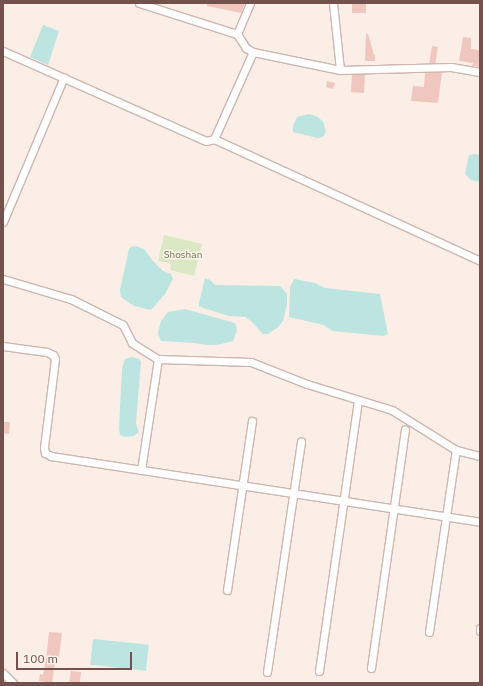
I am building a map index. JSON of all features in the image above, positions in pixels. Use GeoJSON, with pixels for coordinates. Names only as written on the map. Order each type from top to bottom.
{"type":"FeatureCollection","features":[{"type":"Feature","properties":{"kind":"street"},"geometry":{"type":"LineString","coordinates":[[139,3],[237,34],[246,48],[253,52],[340,70],[452,67],[480,72]]}},
{"type":"Feature","properties":{"kind":"street"},"geometry":{"type":"LineString","coordinates":[[237,34],[250,3]]}},
{"type":"Feature","properties":{"kind":"street"},"geometry":{"type":"LineString","coordinates":[[333,3],[340,70]]}},
{"type":"Feature","properties":{"kind":"street"},"geometry":{"type":"LineString","coordinates":[[3,51],[206,141],[214,139],[480,261]]}},
{"type":"Feature","properties":{"kind":"street"},"geometry":{"type":"LineString","coordinates":[[214,139],[253,52]]}},
{"type":"Feature","properties":{"kind":"street"},"geometry":{"type":"LineString","coordinates":[[3,222],[64,77]]}},
{"type":"Feature","properties":{"kind":"street"},"geometry":{"type":"LineString","coordinates":[[3,279],[71,299],[123,325],[132,343],[158,359],[251,362],[307,384],[392,410],[456,450],[480,456]]}},
{"type":"Feature","properties":{"kind":"street"},"geometry":{"type":"LineString","coordinates":[[3,346],[47,352],[53,355],[55,359],[44,447],[46,453],[141,470],[480,522]]}},
{"type":"Feature","properties":{"kind":"street"},"geometry":{"type":"LineString","coordinates":[[141,470],[158,359]]}},
{"type":"Feature","properties":{"kind":"street"},"geometry":{"type":"LineString","coordinates":[[319,671],[358,400]]}},
{"type":"Feature","properties":{"kind":"street"},"geometry":{"type":"LineString","coordinates":[[227,590],[252,421]]}},
{"type":"Feature","properties":{"kind":"street"},"geometry":{"type":"LineString","coordinates":[[370,668],[395,510],[405,429]]}},
{"type":"Feature","properties":{"kind":"street"},"geometry":{"type":"LineString","coordinates":[[267,672],[301,441]]}},
{"type":"Feature","properties":{"kind":"street"},"geometry":{"type":"LineString","coordinates":[[429,632],[456,450]]}},
{"type":"Feature","properties":{"kind":"street"},"geometry":{"type":"LineString","coordinates":[[3,673],[13,683]]}},
{"type":"Feature","properties":{"kind":"green space","name":"Shoshan"},"geometry":{"type":"Polygon","coordinates":[[[164,235],[202,244],[194,276],[170,270],[171,264],[158,261],[164,235]]]}},
{"type":"Feature","properties":{"kind":"water"},"geometry":{"type":"Polygon","coordinates":[[[43,25],[59,31],[48,65],[30,57],[43,25]]]}},
{"type":"Feature","properties":{"kind":"water"},"geometry":{"type":"Polygon","coordinates":[[[309,114],[318,117],[323,122],[326,132],[323,137],[318,138],[293,132],[293,126],[297,117],[309,114]]]}},
{"type":"Feature","properties":{"kind":"water"},"geometry":{"type":"Polygon","coordinates":[[[469,155],[480,155],[480,182],[471,180],[465,174],[469,155]]]}},
{"type":"Feature","properties":{"kind":"water"},"geometry":{"type":"Polygon","coordinates":[[[136,246],[144,249],[163,271],[171,274],[173,279],[165,294],[151,310],[134,306],[121,297],[120,290],[129,249],[136,246]]]}},
{"type":"Feature","properties":{"kind":"water"},"geometry":{"type":"Polygon","coordinates":[[[205,278],[210,280],[215,285],[280,286],[287,294],[287,305],[283,321],[278,327],[268,334],[263,334],[251,321],[245,317],[229,316],[199,306],[205,278]]]}},
{"type":"Feature","properties":{"kind":"water"},"geometry":{"type":"Polygon","coordinates":[[[294,279],[315,283],[325,288],[380,294],[388,334],[383,336],[332,331],[324,325],[289,317],[290,287],[294,279]]]}},
{"type":"Feature","properties":{"kind":"water"},"geometry":{"type":"Polygon","coordinates":[[[185,309],[235,323],[237,330],[233,341],[217,345],[206,345],[161,341],[158,333],[161,321],[168,312],[185,309]]]}},
{"type":"Feature","properties":{"kind":"water"},"geometry":{"type":"Polygon","coordinates":[[[132,357],[139,359],[141,362],[136,423],[139,432],[134,436],[125,437],[120,435],[119,429],[122,368],[125,359],[132,357]]]}},
{"type":"Feature","properties":{"kind":"water"},"geometry":{"type":"Polygon","coordinates":[[[93,639],[149,645],[146,671],[90,665],[93,639]]]}},
{"type":"Feature","properties":{"kind":"building"},"geometry":{"type":"Polygon","coordinates":[[[207,3],[245,3],[241,13],[207,6],[207,3]]]}},
{"type":"Feature","properties":{"kind":"building"},"geometry":{"type":"Polygon","coordinates":[[[352,3],[366,3],[366,13],[352,13],[352,3]]]}},
{"type":"Feature","properties":{"kind":"building"},"geometry":{"type":"Polygon","coordinates":[[[366,34],[368,34],[375,55],[375,61],[365,61],[366,34]]]}},
{"type":"Feature","properties":{"kind":"building"},"geometry":{"type":"Polygon","coordinates":[[[463,37],[471,38],[471,49],[480,50],[480,67],[472,66],[473,63],[459,61],[463,37]]]}},
{"type":"Feature","properties":{"kind":"building"},"geometry":{"type":"Polygon","coordinates":[[[432,46],[438,47],[435,64],[429,63],[432,46]]]}},
{"type":"Feature","properties":{"kind":"building"},"geometry":{"type":"Polygon","coordinates":[[[442,72],[438,103],[411,101],[413,86],[424,87],[425,73],[442,72]]]}},
{"type":"Feature","properties":{"kind":"building"},"geometry":{"type":"Polygon","coordinates":[[[352,73],[365,74],[364,93],[351,92],[352,73]]]}},
{"type":"Feature","properties":{"kind":"building"},"geometry":{"type":"Polygon","coordinates":[[[327,81],[335,83],[333,89],[326,87],[327,81]]]}},
{"type":"Feature","properties":{"kind":"building"},"geometry":{"type":"Polygon","coordinates":[[[3,422],[10,422],[9,434],[3,433],[3,422]]]}},
{"type":"Feature","properties":{"kind":"building"},"geometry":{"type":"Polygon","coordinates":[[[49,632],[62,633],[59,657],[56,656],[52,683],[39,681],[40,674],[43,675],[49,632]]]}},
{"type":"Feature","properties":{"kind":"building"},"geometry":{"type":"Polygon","coordinates":[[[71,671],[81,672],[80,683],[69,683],[71,671]]]}}]}
